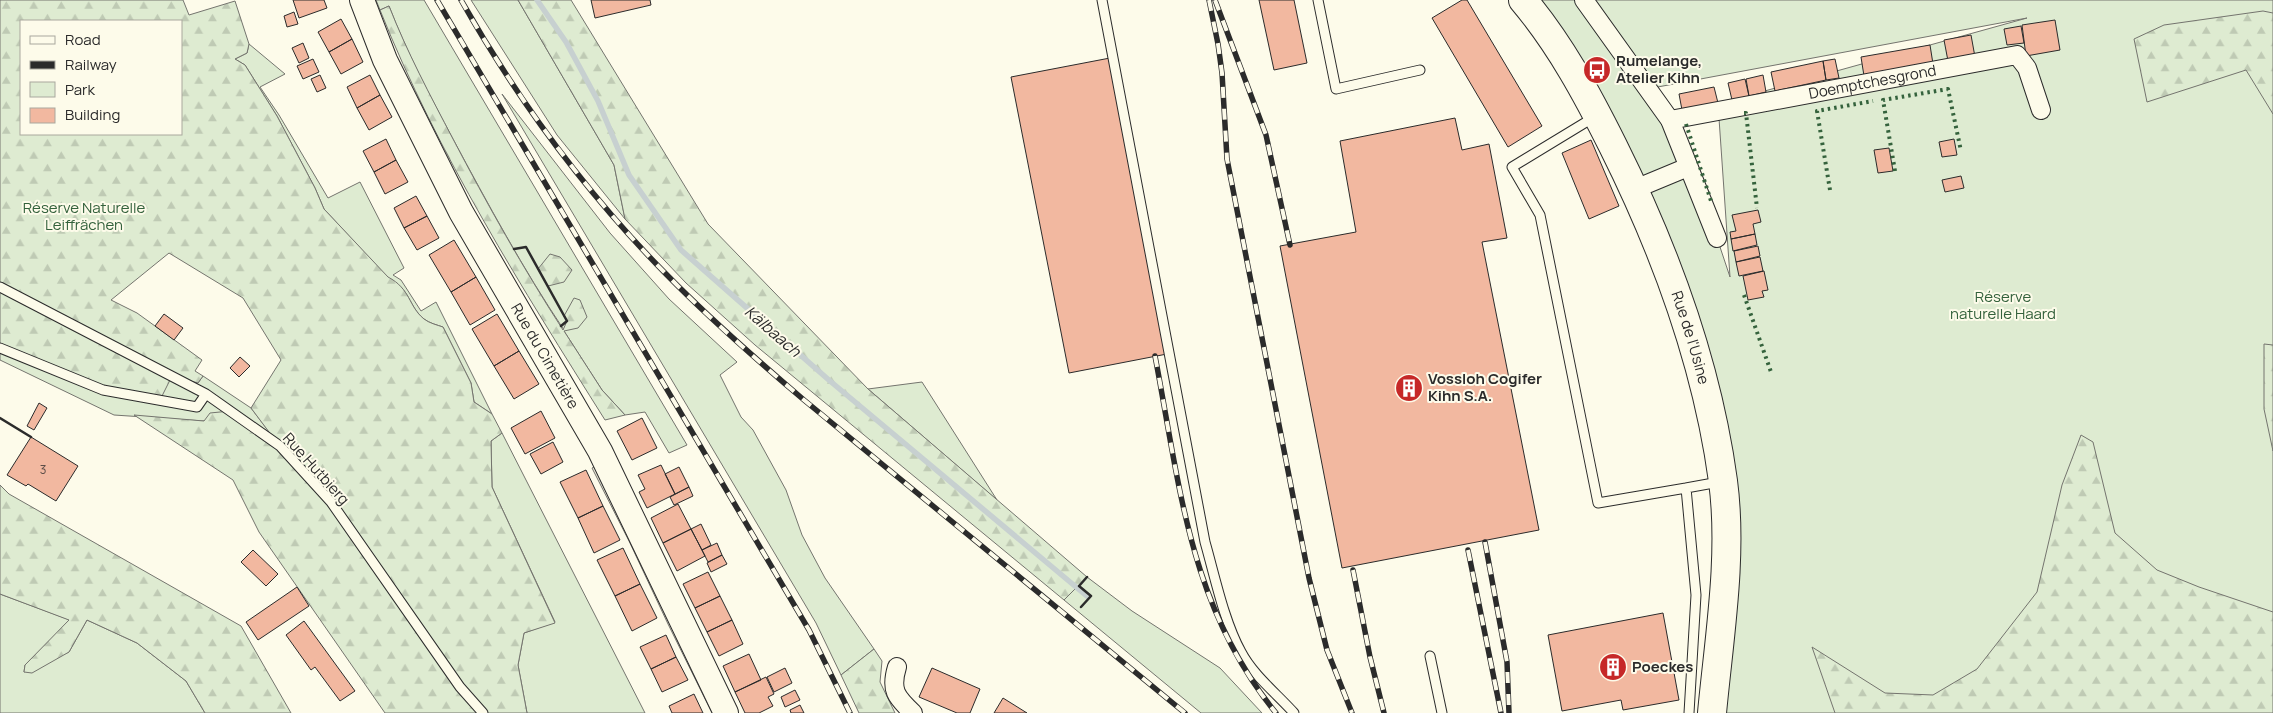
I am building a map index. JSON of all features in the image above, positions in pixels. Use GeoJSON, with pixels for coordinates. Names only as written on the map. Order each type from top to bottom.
{"type":"FeatureCollection","features":[{"type":"Feature","properties":{"kind":"main road","name":"Rue du Cimetière"},"geometry":{"type":"LineString","coordinates":[[362,0],[385,60],[461,212],[600,451],[726,713]]}},
{"type":"Feature","properties":{"kind":"main road","name":"Rue de l'Usine"},"geometry":{"type":"LineString","coordinates":[[1523,0],[1577,74],[1635,189],[1667,263],[1700,366],[1723,481],[1726,537],[1712,713]]}},
{"type":"Feature","properties":{"kind":"street"},"geometry":{"type":"LineString","coordinates":[[1584,0],[1670,120],[1717,238]]}},
{"type":"Feature","properties":{"kind":"street","name":"Doemptchesgrond"},"geometry":{"type":"LineString","coordinates":[[1670,120],[2017,55],[2027,68],[2041,110]]}},
{"type":"Feature","properties":{"kind":"street"},"geometry":{"type":"LineString","coordinates":[[1635,189],[1688,167]]}},
{"type":"Feature","properties":{"kind":"street"},"geometry":{"type":"LineString","coordinates":[[897,667],[893,681],[898,698],[913,713]]}},
{"type":"Feature","properties":{"kind":"lane"},"geometry":{"type":"LineString","coordinates":[[1102,0],[1205,542],[1221,601],[1241,653],[1294,713]]}},
{"type":"Feature","properties":{"kind":"lane"},"geometry":{"type":"LineString","coordinates":[[1318,0],[1336,89],[1420,70]]}},
{"type":"Feature","properties":{"kind":"lane"},"geometry":{"type":"LineString","coordinates":[[1597,115],[1512,167],[1540,215],[1598,503],[1723,481]]}},
{"type":"Feature","properties":{"kind":"lane","name":"Rue Hutbierg"},"geometry":{"type":"LineString","coordinates":[[0,287],[206,394],[280,446],[331,502],[460,687],[483,713]]}},
{"type":"Feature","properties":{"kind":"lane"},"geometry":{"type":"LineString","coordinates":[[0,348],[103,390],[197,407],[206,394]]}},
{"type":"Feature","properties":{"kind":"lane"},"geometry":{"type":"LineString","coordinates":[[1686,488],[1696,595],[1690,713]]}},
{"type":"Feature","properties":{"kind":"lane"},"geometry":{"type":"LineString","coordinates":[[1430,656],[1442,713]]}},
{"type":"Feature","properties":{"kind":"green space","name":"Réserve Naturelle Leiffrächen"},"geometry":{"type":"Polygon","coordinates":[[[0,0],[183,0],[189,15],[235,1],[249,44],[247,53],[235,59],[245,65],[277,116],[324,209],[388,277],[401,287],[424,319],[443,327],[471,383],[474,402],[492,414],[502,433],[491,441],[492,487],[555,623],[524,633],[518,665],[527,713],[385,713],[259,532],[233,480],[134,415],[204,421],[210,413],[230,411],[278,444],[251,408],[281,360],[243,298],[169,253],[111,300],[137,313],[202,360],[195,371],[203,376],[198,383],[172,376],[160,400],[103,390],[0,348],[0,0]]]}},
{"type":"Feature","properties":{"kind":"green space"},"geometry":{"type":"Polygon","coordinates":[[[376,0],[424,0],[687,445],[669,453],[645,412],[625,415],[602,390],[564,331],[567,321],[564,330],[534,284],[493,212],[427,90],[403,41],[389,6],[380,10],[376,0]]]}},
{"type":"Feature","properties":{"kind":"green space"},"geometry":{"type":"Polygon","coordinates":[[[471,0],[518,0],[614,165],[625,219],[557,135],[471,0]]]}},
{"type":"Feature","properties":{"kind":"green space"},"geometry":{"type":"Polygon","coordinates":[[[518,0],[571,0],[708,224],[868,389],[1087,577],[1064,600],[755,345],[686,283],[625,219],[614,165],[518,0]]]}},
{"type":"Feature","properties":{"kind":"green space","name":"Réserve naturelle Haard"},"geometry":{"type":"Polygon","coordinates":[[[1523,0],[2273,0],[2273,713],[1712,713],[1726,537],[1667,263],[1523,0]],[[2027,18],[1647,89],[1717,238],[1730,277],[1718,104],[2027,18]]]}},
{"type":"Feature","properties":{"kind":"green space"},"geometry":{"type":"Polygon","coordinates":[[[389,6],[419,73],[492,212],[563,330],[567,321],[564,316],[574,298],[580,300],[587,317],[578,328],[564,331],[602,390],[625,415],[605,420],[483,220],[428,117],[403,64],[380,10],[389,6]]]}},
{"type":"Feature","properties":{"kind":"green space"},"geometry":{"type":"Polygon","coordinates":[[[2263,11],[2273,13],[2273,114],[2246,70],[2147,102],[2134,39],[2164,25],[2263,11]]]}},
{"type":"Feature","properties":{"kind":"green space"},"geometry":{"type":"Polygon","coordinates":[[[249,44],[285,74],[260,87],[279,115],[328,198],[360,182],[404,268],[393,275],[401,280],[421,311],[436,302],[492,414],[474,402],[471,383],[443,327],[424,319],[401,287],[388,278],[324,209],[277,116],[245,65],[235,59],[247,53],[249,44]]]}},
{"type":"Feature","properties":{"kind":"green space"},"geometry":{"type":"Polygon","coordinates":[[[502,94],[610,233],[669,299],[737,362],[720,375],[741,417],[753,430],[786,490],[802,535],[825,578],[874,649],[841,675],[816,623],[502,94]]]}},
{"type":"Feature","properties":{"kind":"green space"},"geometry":{"type":"Polygon","coordinates":[[[550,254],[560,257],[572,270],[564,282],[548,286],[538,269],[550,254]]]}},
{"type":"Feature","properties":{"kind":"green space"},"geometry":{"type":"Polygon","coordinates":[[[2264,344],[2273,345],[2273,451],[2264,409],[2264,344]]]}},
{"type":"Feature","properties":{"kind":"green space"},"geometry":{"type":"Polygon","coordinates":[[[0,348],[172,376],[198,383],[203,376],[251,408],[280,446],[204,421],[114,415],[0,360],[0,348]]]}},
{"type":"Feature","properties":{"kind":"green space"},"geometry":{"type":"Polygon","coordinates":[[[922,382],[997,500],[868,389],[922,382]]]}},
{"type":"Feature","properties":{"kind":"green space"},"geometry":{"type":"Polygon","coordinates":[[[502,433],[645,713],[527,713],[518,665],[524,633],[555,622],[492,487],[491,441],[502,433]]]}},
{"type":"Feature","properties":{"kind":"green space"},"geometry":{"type":"Polygon","coordinates":[[[2081,435],[2093,442],[2115,533],[2157,570],[2199,587],[2273,612],[2273,713],[1835,713],[1812,647],[1885,693],[1933,695],[1977,669],[2037,592],[2062,485],[2081,435]]]}},
{"type":"Feature","properties":{"kind":"green space"},"geometry":{"type":"Polygon","coordinates":[[[0,485],[9,494],[241,626],[291,713],[205,713],[186,681],[137,643],[87,620],[69,652],[32,673],[24,672],[25,665],[69,620],[0,594],[0,485]]]}},
{"type":"Feature","properties":{"kind":"green space"},"geometry":{"type":"Polygon","coordinates":[[[1087,577],[1132,611],[1220,668],[1262,713],[1201,713],[1064,600],[1087,577]]]}},
{"type":"Feature","properties":{"kind":"green space"},"geometry":{"type":"Polygon","coordinates":[[[0,594],[70,620],[25,665],[24,672],[69,652],[87,620],[137,643],[186,681],[205,713],[0,713],[0,594]]]}},
{"type":"Feature","properties":{"kind":"green space"},"geometry":{"type":"Polygon","coordinates":[[[874,649],[882,661],[880,682],[895,713],[859,713],[841,675],[874,649]]]}},
{"type":"Feature","properties":{"kind":"shaded area"},"geometry":{"type":"Polygon","coordinates":[[[596,466],[717,713],[712,713],[668,624],[592,468],[596,466]]]}},
{"type":"Feature","properties":{"kind":"building"},"geometry":{"type":"Polygon","coordinates":[[[293,0],[324,0],[327,8],[299,18],[293,0]]]}},
{"type":"Feature","properties":{"kind":"building"},"geometry":{"type":"Polygon","coordinates":[[[591,0],[650,0],[651,5],[595,18],[591,0]]]}},
{"type":"Feature","properties":{"kind":"building"},"geometry":{"type":"Polygon","coordinates":[[[1259,0],[1294,0],[1307,63],[1274,70],[1259,0]]]}},
{"type":"Feature","properties":{"kind":"building"},"geometry":{"type":"Polygon","coordinates":[[[1462,0],[1467,0],[1542,126],[1508,147],[1432,18],[1462,0]]]}},
{"type":"Feature","properties":{"kind":"building"},"geometry":{"type":"Polygon","coordinates":[[[294,12],[298,24],[287,27],[284,16],[294,12]]]}},
{"type":"Feature","properties":{"kind":"building"},"geometry":{"type":"Polygon","coordinates":[[[341,19],[352,39],[329,52],[318,32],[341,19]]]}},
{"type":"Feature","properties":{"kind":"building"},"geometry":{"type":"Polygon","coordinates":[[[2055,20],[2060,50],[2026,56],[2022,25],[2055,20]]]}},
{"type":"Feature","properties":{"kind":"building"},"geometry":{"type":"Polygon","coordinates":[[[2021,26],[2024,43],[2007,45],[2004,29],[2021,26]]]}},
{"type":"Feature","properties":{"kind":"building"},"geometry":{"type":"Polygon","coordinates":[[[1971,35],[1975,57],[1948,61],[1944,40],[1971,35]]]}},
{"type":"Feature","properties":{"kind":"building"},"geometry":{"type":"Polygon","coordinates":[[[352,39],[363,62],[341,74],[329,52],[352,39]]]}},
{"type":"Feature","properties":{"kind":"building"},"geometry":{"type":"Polygon","coordinates":[[[303,43],[309,58],[299,63],[292,48],[303,43]]]}},
{"type":"Feature","properties":{"kind":"building"},"geometry":{"type":"Polygon","coordinates":[[[1930,45],[1933,64],[1864,76],[1861,57],[1930,45]]]}},
{"type":"Feature","properties":{"kind":"building"},"geometry":{"type":"Polygon","coordinates":[[[1110,58],[1167,354],[1069,373],[1011,77],[1110,58]]]}},
{"type":"Feature","properties":{"kind":"building"},"geometry":{"type":"Polygon","coordinates":[[[313,59],[319,72],[303,79],[297,66],[313,59]]]}},
{"type":"Feature","properties":{"kind":"building"},"geometry":{"type":"Polygon","coordinates":[[[1835,59],[1839,78],[1826,80],[1823,61],[1835,59]]]}},
{"type":"Feature","properties":{"kind":"building"},"geometry":{"type":"Polygon","coordinates":[[[1823,61],[1826,80],[1775,91],[1771,72],[1823,61]]]}},
{"type":"Feature","properties":{"kind":"building"},"geometry":{"type":"Polygon","coordinates":[[[320,75],[326,88],[317,92],[311,79],[320,75]]]}},
{"type":"Feature","properties":{"kind":"building"},"geometry":{"type":"Polygon","coordinates":[[[370,75],[380,95],[357,108],[347,87],[370,75]]]}},
{"type":"Feature","properties":{"kind":"building"},"geometry":{"type":"Polygon","coordinates":[[[1763,75],[1766,92],[1749,96],[1746,79],[1763,75]]]}},
{"type":"Feature","properties":{"kind":"building"},"geometry":{"type":"Polygon","coordinates":[[[1745,79],[1749,96],[1732,100],[1728,83],[1745,79]]]}},
{"type":"Feature","properties":{"kind":"building"},"geometry":{"type":"Polygon","coordinates":[[[1714,87],[1718,103],[1682,110],[1679,94],[1714,87]]]}},
{"type":"Feature","properties":{"kind":"building"},"geometry":{"type":"Polygon","coordinates":[[[380,95],[392,117],[369,130],[357,108],[380,95]]]}},
{"type":"Feature","properties":{"kind":"building","name":"Vossloh Cogifer Kihn S.A."},"geometry":{"type":"Polygon","coordinates":[[[1455,118],[1462,150],[1489,144],[1507,238],[1482,242],[1539,530],[1342,568],[1280,246],[1356,232],[1340,141],[1455,118]]]}},
{"type":"Feature","properties":{"kind":"building"},"geometry":{"type":"Polygon","coordinates":[[[386,139],[396,160],[374,172],[363,151],[386,139]]]}},
{"type":"Feature","properties":{"kind":"building"},"geometry":{"type":"Polygon","coordinates":[[[1954,139],[1957,155],[1942,157],[1939,142],[1954,139]]]}},
{"type":"Feature","properties":{"kind":"building"},"geometry":{"type":"Polygon","coordinates":[[[1591,140],[1619,206],[1589,219],[1562,153],[1591,140]]]}},
{"type":"Feature","properties":{"kind":"building"},"geometry":{"type":"Polygon","coordinates":[[[1889,148],[1893,171],[1878,173],[1874,150],[1889,148]]]}},
{"type":"Feature","properties":{"kind":"building"},"geometry":{"type":"Polygon","coordinates":[[[396,160],[408,182],[385,194],[374,172],[396,160]]]}},
{"type":"Feature","properties":{"kind":"building"},"geometry":{"type":"Polygon","coordinates":[[[1961,176],[1964,188],[1945,192],[1942,180],[1961,176]]]}},
{"type":"Feature","properties":{"kind":"building"},"geometry":{"type":"Polygon","coordinates":[[[416,196],[427,216],[404,228],[394,208],[416,196]]]}},
{"type":"Feature","properties":{"kind":"building"},"geometry":{"type":"Polygon","coordinates":[[[1758,210],[1761,222],[1753,224],[1755,234],[1731,239],[1730,232],[1736,231],[1732,215],[1758,210]]]}},
{"type":"Feature","properties":{"kind":"building"},"geometry":{"type":"Polygon","coordinates":[[[427,216],[439,238],[417,250],[404,228],[427,216]]]}},
{"type":"Feature","properties":{"kind":"building"},"geometry":{"type":"Polygon","coordinates":[[[1755,234],[1757,245],[1733,251],[1731,239],[1755,234]]]}},
{"type":"Feature","properties":{"kind":"building"},"geometry":{"type":"Polygon","coordinates":[[[454,240],[476,277],[451,292],[429,255],[454,240]]]}},
{"type":"Feature","properties":{"kind":"building"},"geometry":{"type":"Polygon","coordinates":[[[1758,246],[1760,256],[1736,262],[1734,251],[1758,246]]]}},
{"type":"Feature","properties":{"kind":"building"},"geometry":{"type":"Polygon","coordinates":[[[1760,257],[1763,271],[1739,276],[1736,262],[1760,257]]]}},
{"type":"Feature","properties":{"kind":"building"},"geometry":{"type":"Polygon","coordinates":[[[1764,271],[1768,290],[1762,291],[1764,297],[1748,300],[1743,276],[1764,271]]]}},
{"type":"Feature","properties":{"kind":"building"},"geometry":{"type":"Polygon","coordinates":[[[476,277],[495,310],[470,325],[451,292],[476,277]]]}},
{"type":"Feature","properties":{"kind":"building"},"geometry":{"type":"Polygon","coordinates":[[[164,314],[183,328],[174,340],[155,326],[164,314]]]}},
{"type":"Feature","properties":{"kind":"building"},"geometry":{"type":"Polygon","coordinates":[[[497,314],[519,351],[494,366],[472,329],[497,314]]]}},
{"type":"Feature","properties":{"kind":"building"},"geometry":{"type":"Polygon","coordinates":[[[519,351],[539,384],[514,399],[494,366],[519,351]]]}},
{"type":"Feature","properties":{"kind":"building"},"geometry":{"type":"Polygon","coordinates":[[[240,357],[250,366],[239,377],[230,368],[240,357]]]}},
{"type":"Feature","properties":{"kind":"building"},"geometry":{"type":"Polygon","coordinates":[[[39,403],[47,408],[34,430],[27,426],[39,403]]]}},
{"type":"Feature","properties":{"kind":"building"},"geometry":{"type":"Polygon","coordinates":[[[541,411],[555,438],[525,454],[511,428],[541,411]]]}},
{"type":"Feature","properties":{"kind":"building"},"geometry":{"type":"Polygon","coordinates":[[[642,418],[657,448],[632,460],[617,431],[642,418]]]}},
{"type":"Feature","properties":{"kind":"building"},"geometry":{"type":"Polygon","coordinates":[[[31,437],[78,466],[56,501],[28,484],[26,486],[7,475],[31,437]]]}},
{"type":"Feature","properties":{"kind":"building"},"geometry":{"type":"Polygon","coordinates":[[[553,442],[563,462],[541,474],[530,454],[553,442]]]}},
{"type":"Feature","properties":{"kind":"building"},"geometry":{"type":"Polygon","coordinates":[[[661,465],[675,494],[647,508],[639,492],[645,489],[638,475],[661,465]]]}},
{"type":"Feature","properties":{"kind":"building"},"geometry":{"type":"Polygon","coordinates":[[[679,467],[689,487],[675,494],[665,474],[679,467]]]}},
{"type":"Feature","properties":{"kind":"building"},"geometry":{"type":"Polygon","coordinates":[[[586,470],[603,506],[578,518],[560,482],[586,470]]]}},
{"type":"Feature","properties":{"kind":"building"},"geometry":{"type":"Polygon","coordinates":[[[689,487],[693,496],[674,505],[670,497],[689,487]]]}},
{"type":"Feature","properties":{"kind":"building"},"geometry":{"type":"Polygon","coordinates":[[[678,504],[691,529],[663,543],[651,518],[678,504]]]}},
{"type":"Feature","properties":{"kind":"building"},"geometry":{"type":"Polygon","coordinates":[[[603,506],[620,540],[594,553],[578,518],[603,506]]]}},
{"type":"Feature","properties":{"kind":"building"},"geometry":{"type":"Polygon","coordinates":[[[701,524],[711,545],[702,550],[691,529],[701,524]]]}},
{"type":"Feature","properties":{"kind":"building"},"geometry":{"type":"Polygon","coordinates":[[[691,529],[705,556],[677,571],[663,543],[691,529]]]}},
{"type":"Feature","properties":{"kind":"building"},"geometry":{"type":"Polygon","coordinates":[[[717,543],[722,555],[708,562],[702,550],[717,543]]]}},
{"type":"Feature","properties":{"kind":"building"},"geometry":{"type":"Polygon","coordinates":[[[623,548],[640,584],[615,596],[597,560],[623,548]]]}},
{"type":"Feature","properties":{"kind":"building"},"geometry":{"type":"Polygon","coordinates":[[[253,550],[278,574],[266,586],[241,562],[253,550]]]}},
{"type":"Feature","properties":{"kind":"building"},"geometry":{"type":"Polygon","coordinates":[[[722,555],[727,564],[711,572],[707,563],[722,555]]]}},
{"type":"Feature","properties":{"kind":"building"},"geometry":{"type":"Polygon","coordinates":[[[708,572],[720,596],[695,608],[683,584],[708,572]]]}},
{"type":"Feature","properties":{"kind":"building"},"geometry":{"type":"Polygon","coordinates":[[[640,584],[657,618],[632,631],[615,596],[640,584]]]}},
{"type":"Feature","properties":{"kind":"building"},"geometry":{"type":"Polygon","coordinates":[[[297,587],[309,606],[258,640],[246,622],[297,587]]]}},
{"type":"Feature","properties":{"kind":"building"},"geometry":{"type":"Polygon","coordinates":[[[720,596],[732,620],[707,632],[695,608],[720,596]]]}},
{"type":"Feature","properties":{"kind":"building","name":"Poeckes"},"geometry":{"type":"Polygon","coordinates":[[[1663,613],[1679,700],[1623,710],[1621,700],[1562,711],[1548,635],[1663,613]]]}},
{"type":"Feature","properties":{"kind":"building"},"geometry":{"type":"Polygon","coordinates":[[[732,620],[743,644],[719,656],[707,632],[732,620]]]}},
{"type":"Feature","properties":{"kind":"building"},"geometry":{"type":"Polygon","coordinates":[[[304,621],[355,691],[340,701],[315,667],[311,670],[286,635],[304,621]]]}},
{"type":"Feature","properties":{"kind":"building"},"geometry":{"type":"Polygon","coordinates":[[[666,635],[676,657],[651,669],[640,647],[666,635]]]}},
{"type":"Feature","properties":{"kind":"building"},"geometry":{"type":"Polygon","coordinates":[[[749,654],[761,680],[735,692],[723,666],[749,654]]]}},
{"type":"Feature","properties":{"kind":"building"},"geometry":{"type":"Polygon","coordinates":[[[676,657],[688,680],[662,692],[651,669],[676,657]]]}},
{"type":"Feature","properties":{"kind":"building"},"geometry":{"type":"Polygon","coordinates":[[[785,668],[792,683],[774,692],[767,677],[785,668]]]}},
{"type":"Feature","properties":{"kind":"building"},"geometry":{"type":"Polygon","coordinates":[[[932,668],[980,689],[970,713],[957,713],[919,697],[932,668]]]}},
{"type":"Feature","properties":{"kind":"building"},"geometry":{"type":"Polygon","coordinates":[[[766,677],[774,694],[768,697],[773,706],[759,713],[745,713],[735,692],[766,677]]]}},
{"type":"Feature","properties":{"kind":"building"},"geometry":{"type":"Polygon","coordinates":[[[795,690],[800,700],[785,707],[781,697],[795,690]]]}},
{"type":"Feature","properties":{"kind":"building"},"geometry":{"type":"Polygon","coordinates":[[[694,694],[703,713],[672,713],[669,706],[694,694]]]}},
{"type":"Feature","properties":{"kind":"building"},"geometry":{"type":"Polygon","coordinates":[[[1003,698],[1027,713],[994,713],[1003,698]]]}},
{"type":"Feature","properties":{"kind":"building"},"geometry":{"type":"Polygon","coordinates":[[[800,705],[804,713],[791,713],[790,710],[800,705]]]}},
{"type":"Feature","properties":{"kind":"waterway","name":"Kälbaach"},"geometry":{"type":"LineString","coordinates":[[537,0],[566,42],[598,101],[629,175],[681,250],[830,381],[1088,597]]}},
{"type":"Feature","properties":{"kind":"railway"},"geometry":{"type":"LineString","coordinates":[[437,0],[809,630],[850,713]]}},
{"type":"Feature","properties":{"kind":"railway"},"geometry":{"type":"LineString","coordinates":[[461,0],[506,73],[555,144],[609,212],[683,291],[734,339],[804,400],[1185,713]]}},
{"type":"Feature","properties":{"kind":"railway"},"geometry":{"type":"LineString","coordinates":[[1209,0],[1222,73],[1227,159],[1309,578],[1327,650],[1352,713]]}},
{"type":"Feature","properties":{"kind":"railway"},"geometry":{"type":"LineString","coordinates":[[1215,0],[1266,135],[1290,245]]}},
{"type":"Feature","properties":{"kind":"railway"},"geometry":{"type":"LineString","coordinates":[[1155,356],[1181,498],[1192,543],[1206,587],[1224,630],[1247,672],[1276,713]]}},
{"type":"Feature","properties":{"kind":"railway"},"geometry":{"type":"LineString","coordinates":[[1485,542],[1507,662],[1509,713]]}},
{"type":"Feature","properties":{"kind":"railway"},"geometry":{"type":"LineString","coordinates":[[1468,550],[1501,713]]}},
{"type":"Feature","properties":{"kind":"railway"},"geometry":{"type":"LineString","coordinates":[[1353,570],[1370,657],[1384,713]]}},
{"type":"Feature","properties":{"kind":"hedge"},"geometry":{"type":"LineString","coordinates":[[1895,171],[1883,100],[1948,89],[1961,151]]}},
{"type":"Feature","properties":{"kind":"hedge"},"geometry":{"type":"LineString","coordinates":[[1830,190],[1817,111],[1873,101]]}},
{"type":"Feature","properties":{"kind":"hedge"},"geometry":{"type":"LineString","coordinates":[[1744,113],[1746,113],[1757,208]]}},
{"type":"Feature","properties":{"kind":"hedge"},"geometry":{"type":"LineString","coordinates":[[1686,124],[1712,204]]}},
{"type":"Feature","properties":{"kind":"hedge"},"geometry":{"type":"LineString","coordinates":[[1744,295],[1771,372]]}},
{"type":"Feature","properties":{"kind":"wall"},"geometry":{"type":"LineString","coordinates":[[514,249],[526,247],[567,321],[561,326]]}},
{"type":"Feature","properties":{"kind":"wall"},"geometry":{"type":"LineString","coordinates":[[0,418],[31,437]]}},
{"type":"Feature","properties":{"kind":"wall"},"geometry":{"type":"LineString","coordinates":[[1081,607],[1091,596],[1079,586],[1087,577]]}},
{"type":"Feature","properties":{"kind":"place","name":"Rumelange, Atelier Kihn"},"geometry":{"type":"Point","coordinates":[1597,70]}},
{"type":"Feature","properties":{"kind":"place","name":"Vossloh Cogifer Kihn S.A."},"geometry":{"type":"Point","coordinates":[1409,388]}},
{"type":"Feature","properties":{"kind":"place","name":"Poeckes"},"geometry":{"type":"Point","coordinates":[1613,667]}}]}
